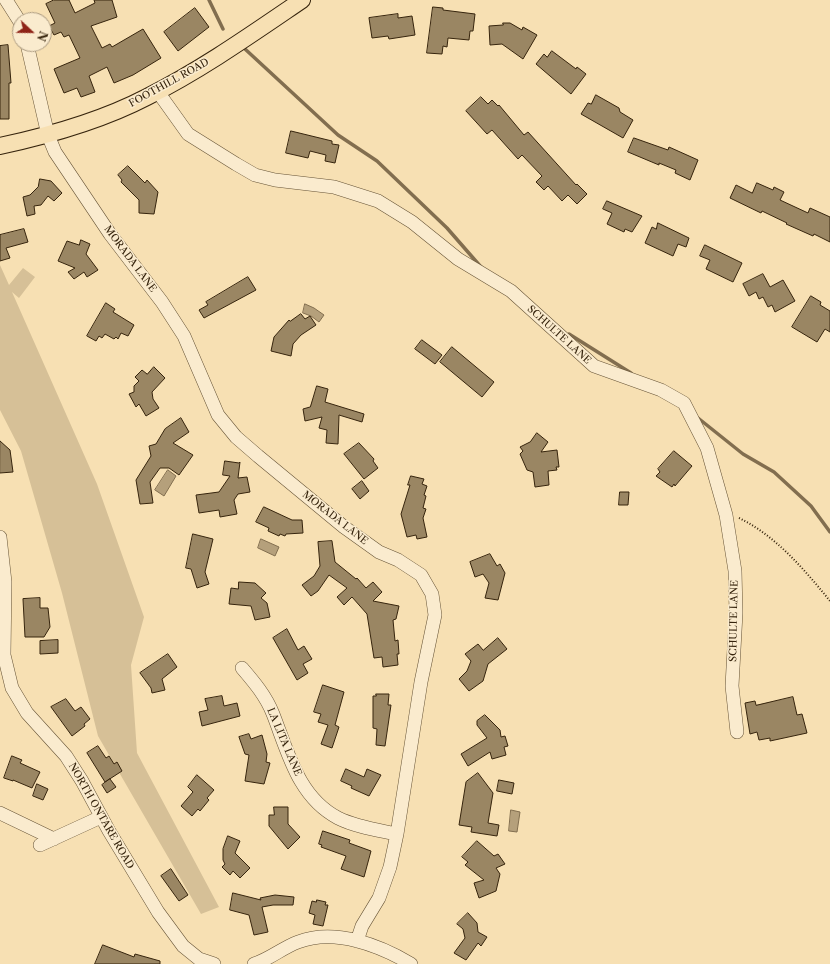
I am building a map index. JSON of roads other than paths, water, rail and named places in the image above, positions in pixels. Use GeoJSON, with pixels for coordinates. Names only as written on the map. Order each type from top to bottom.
{"type":"FeatureCollection","features":[{"type":"Feature","properties":{"kind":"main road","name":"FOOTHILL ROAD"},"geometry":{"type":"LineString","coordinates":[[0,146],[48,135],[103,117],[158,92],[201,66],[302,0]]}},
{"type":"Feature","properties":{"kind":"street"},"geometry":{"type":"LineString","coordinates":[[6,0],[14,12]]}},
{"type":"Feature","properties":{"kind":"street","name":"MORADA LANE"},"geometry":{"type":"LineString","coordinates":[[29,52],[48,135],[55,152],[110,234],[162,302],[184,336],[218,415],[236,437],[344,527],[379,552],[411,568],[421,575],[432,594],[435,615],[412,731],[397,834],[385,884],[375,905],[362,926],[356,941]]}},
{"type":"Feature","properties":{"kind":"street","name":"SCHULTE LANE"},"geometry":{"type":"LineString","coordinates":[[158,92],[188,134],[236,164],[255,175],[274,180],[334,186],[378,201],[412,222],[458,260],[511,291],[594,366],[661,390],[678,398],[688,409],[707,448],[726,515],[735,571],[736,613],[732,686],[737,732]]}},
{"type":"Feature","properties":{"kind":"street","name":"NORTH ONTARE ROAD"},"geometry":{"type":"LineString","coordinates":[[0,537],[4,563],[4,675],[19,701],[66,756],[158,912],[182,946],[199,959],[214,964]]}},
{"type":"Feature","properties":{"kind":"street","name":"LA LITA LANE"},"geometry":{"type":"LineString","coordinates":[[242,668],[263,695],[303,785],[317,802],[338,817],[350,823],[397,834]]}},
{"type":"Feature","properties":{"kind":"street"},"geometry":{"type":"LineString","coordinates":[[0,813],[54,839]]}},
{"type":"Feature","properties":{"kind":"street"},"geometry":{"type":"LineString","coordinates":[[40,845],[101,817]]}},
{"type":"Feature","properties":{"kind":"street"},"geometry":{"type":"LineString","coordinates":[[254,964],[299,942],[320,937],[341,938],[356,941],[411,964]]}},
{"type":"Feature","properties":{"kind":"waterway"},"geometry":{"type":"LineString","coordinates":[[209,0],[223,29]]}},
{"type":"Feature","properties":{"kind":"waterway"},"geometry":{"type":"LineString","coordinates":[[245,49],[338,135],[377,161],[447,228],[481,267]]}},
{"type":"Feature","properties":{"kind":"waterway"},"geometry":{"type":"LineString","coordinates":[[569,334],[631,373]]}},
{"type":"Feature","properties":{"kind":"waterway"},"geometry":{"type":"LineString","coordinates":[[698,418],[743,454],[774,472],[811,506],[830,532]]}}]}
